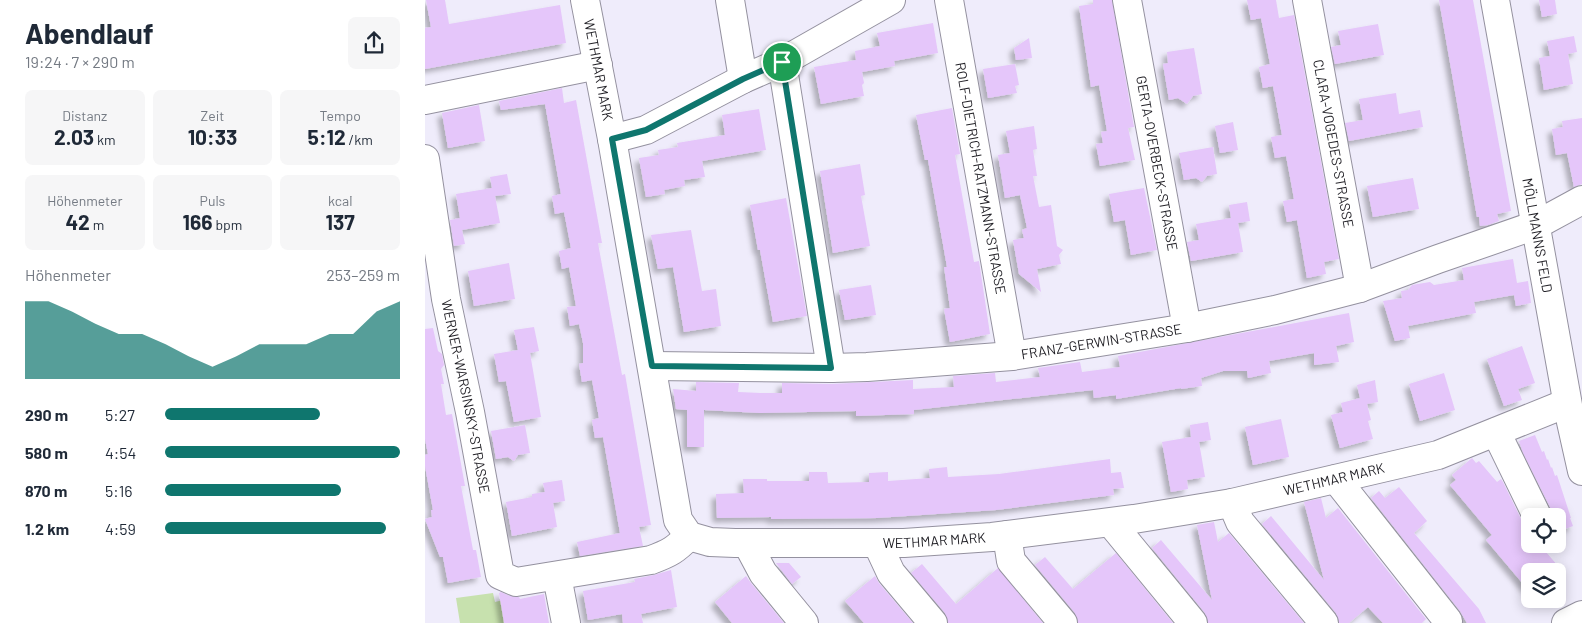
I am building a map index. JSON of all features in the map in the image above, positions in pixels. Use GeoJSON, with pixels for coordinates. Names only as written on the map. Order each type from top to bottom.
{"type":"FeatureCollection","features":[{"type":"Feature","properties":{"kind":"street","name":"WETHMAR MARK"},"geometry":{"type":"LineString","coordinates":[[585,0],[612,139],[678,520],[689,536],[709,542],[904,543],[1007,535],[1111,522],[1232,503],[1438,455],[1567,403]]}},
{"type":"Feature","properties":{"kind":"street"},"geometry":{"type":"LineString","coordinates":[[730,0],[743,79]]}},
{"type":"Feature","properties":{"kind":"street","name":"WETHMAR MARK"},"geometry":{"type":"LineString","coordinates":[[612,139],[646,130],[743,79],[782,62],[891,0]]}},
{"type":"Feature","properties":{"kind":"street","name":"ROLF-DIETRICH-RATZMANN-STRASSE"},"geometry":{"type":"LineString","coordinates":[[949,0],[1012,356]]}},
{"type":"Feature","properties":{"kind":"street","name":"GERTA-OVERBECK-STRASSE"},"geometry":{"type":"LineString","coordinates":[[1127,0],[1187,328]]}},
{"type":"Feature","properties":{"kind":"street","name":"CLARA-VOGEDES-STRASSE"},"geometry":{"type":"LineString","coordinates":[[1307,0],[1360,288]]}},
{"type":"Feature","properties":{"kind":"street","name":"MÖLLMANNS FELD"},"geometry":{"type":"LineString","coordinates":[[1495,0],[1567,403],[1582,471]]}},
{"type":"Feature","properties":{"kind":"street"},"geometry":{"type":"LineString","coordinates":[[782,62],[831,368]]}},
{"type":"Feature","properties":{"kind":"street"},"geometry":{"type":"LineString","coordinates":[[425,100],[598,66]]}},
{"type":"Feature","properties":{"kind":"street","name":"WERNER-WARSINSKY-STRASSE"},"geometry":{"type":"LineString","coordinates":[[425,159],[436,301],[470,412],[500,575],[516,582],[651,560],[677,548],[689,536]]}},
{"type":"Feature","properties":{"kind":"street","name":"FRANZ-GERWIN-STRASSE"},"geometry":{"type":"LineString","coordinates":[[652,366],[831,368],[1012,356],[1187,328],[1275,310],[1360,288],[1536,225],[1582,200]]}},
{"type":"Feature","properties":{"kind":"street"},"geometry":{"type":"LineString","coordinates":[[1496,432],[1533,508]]}},
{"type":"Feature","properties":{"kind":"street"},"geometry":{"type":"LineString","coordinates":[[1335,479],[1448,621]]}},
{"type":"Feature","properties":{"kind":"street"},"geometry":{"type":"LineString","coordinates":[[1232,503],[1240,522],[1323,623]]}},
{"type":"Feature","properties":{"kind":"street"},"geometry":{"type":"LineString","coordinates":[[1111,522],[1193,623]]}},
{"type":"Feature","properties":{"kind":"street"},"geometry":{"type":"LineString","coordinates":[[1007,535],[1011,561],[1063,623]]}},
{"type":"Feature","properties":{"kind":"street"},"geometry":{"type":"LineString","coordinates":[[747,543],[763,573],[804,623]]}},
{"type":"Feature","properties":{"kind":"street"},"geometry":{"type":"LineString","coordinates":[[877,543],[891,573],[933,623]]}},
{"type":"Feature","properties":{"kind":"street"},"geometry":{"type":"LineString","coordinates":[[557,576],[566,623]]}},
{"type":"Feature","properties":{"kind":"street"},"geometry":{"type":"LineString","coordinates":[[1566,623],[1582,614]]}},
{"type":"Feature","properties":{"kind":"green space"},"geometry":{"type":"Polygon","coordinates":[[[493,593],[495,602],[503,600],[507,623],[460,623],[456,598],[493,593]]]}},
{"type":"Feature","properties":{"kind":"building"},"geometry":{"type":"Polygon","coordinates":[[[426,0],[445,0],[449,24],[560,5],[566,43],[425,69],[425,28],[431,27],[426,0]]]}},
{"type":"Feature","properties":{"kind":"building"},"geometry":{"type":"Polygon","coordinates":[[[1093,0],[1112,0],[1134,127],[1128,128],[1135,160],[1100,166],[1096,144],[1103,143],[1101,132],[1107,131],[1099,85],[1091,87],[1079,6],[1093,4],[1093,0]]]}},
{"type":"Feature","properties":{"kind":"building"},"geometry":{"type":"Polygon","coordinates":[[[1247,0],[1276,0],[1279,18],[1294,15],[1339,259],[1324,262],[1326,274],[1307,278],[1297,220],[1287,222],[1283,201],[1294,199],[1286,156],[1275,158],[1271,137],[1282,135],[1273,86],[1263,88],[1259,67],[1270,64],[1261,18],[1251,20],[1247,0]]]}},
{"type":"Feature","properties":{"kind":"building"},"geometry":{"type":"Polygon","coordinates":[[[1439,0],[1473,0],[1511,211],[1497,214],[1499,221],[1488,225],[1480,226],[1479,217],[1477,217],[1439,0]]]}},
{"type":"Feature","properties":{"kind":"building"},"geometry":{"type":"Polygon","coordinates":[[[1539,0],[1555,0],[1557,14],[1542,17],[1539,0]]]}},
{"type":"Feature","properties":{"kind":"building"},"geometry":{"type":"Polygon","coordinates":[[[933,23],[938,53],[894,61],[895,66],[862,72],[864,96],[821,104],[814,67],[856,60],[855,51],[880,46],[877,33],[933,23]]]}},
{"type":"Feature","properties":{"kind":"building"},"geometry":{"type":"Polygon","coordinates":[[[1378,24],[1384,55],[1335,64],[1331,47],[1341,45],[1338,31],[1378,24]]]}},
{"type":"Feature","properties":{"kind":"building"},"geometry":{"type":"Polygon","coordinates":[[[1574,36],[1577,52],[1568,54],[1573,84],[1544,90],[1539,58],[1550,56],[1547,41],[1574,36]]]}},
{"type":"Feature","properties":{"kind":"building"},"geometry":{"type":"Polygon","coordinates":[[[1029,38],[1032,58],[1016,60],[1014,48],[1029,38]]]}},
{"type":"Feature","properties":{"kind":"building"},"geometry":{"type":"Polygon","coordinates":[[[1194,48],[1202,94],[1193,96],[1187,104],[1178,98],[1169,100],[1163,64],[1168,63],[1167,52],[1194,48]]]}},
{"type":"Feature","properties":{"kind":"building"},"geometry":{"type":"Polygon","coordinates":[[[1015,64],[1019,85],[1015,86],[1017,93],[988,98],[983,69],[1015,64]]]}},
{"type":"Feature","properties":{"kind":"building"},"geometry":{"type":"Polygon","coordinates":[[[562,88],[564,103],[576,100],[602,243],[598,243],[622,375],[625,374],[651,525],[639,527],[643,546],[580,556],[577,542],[620,533],[603,437],[595,438],[592,420],[599,418],[592,380],[582,382],[579,364],[583,363],[583,343],[579,324],[570,326],[567,307],[576,306],[569,267],[562,269],[559,251],[571,248],[564,212],[555,214],[552,196],[561,194],[545,104],[501,110],[499,101],[562,88]]]}},
{"type":"Feature","properties":{"kind":"building"},"geometry":{"type":"Polygon","coordinates":[[[1396,93],[1399,114],[1420,110],[1423,127],[1349,141],[1345,123],[1363,120],[1359,99],[1396,93]]]}},
{"type":"Feature","properties":{"kind":"building"},"geometry":{"type":"Polygon","coordinates":[[[479,105],[485,141],[448,148],[442,113],[479,105]]]}},
{"type":"Feature","properties":{"kind":"building"},"geometry":{"type":"Polygon","coordinates":[[[952,108],[960,154],[955,155],[974,262],[979,261],[990,334],[950,342],[944,309],[950,308],[944,267],[947,267],[928,160],[925,160],[916,115],[952,108]]]}},
{"type":"Feature","properties":{"kind":"building"},"geometry":{"type":"Polygon","coordinates":[[[759,109],[766,150],[702,161],[705,177],[684,180],[685,186],[664,190],[665,194],[646,197],[639,158],[659,155],[658,150],[678,147],[677,143],[725,135],[722,115],[759,109]]]}},
{"type":"Feature","properties":{"kind":"building"},"geometry":{"type":"Polygon","coordinates":[[[1582,118],[1582,184],[1574,187],[1567,153],[1556,155],[1552,129],[1563,127],[1562,121],[1582,118]]]}},
{"type":"Feature","properties":{"kind":"building"},"geometry":{"type":"Polygon","coordinates":[[[1233,122],[1238,150],[1220,153],[1215,126],[1233,122]]]}},
{"type":"Feature","properties":{"kind":"building"},"geometry":{"type":"Polygon","coordinates":[[[1034,126],[1037,149],[1033,150],[1037,176],[1033,176],[1039,207],[1051,205],[1057,246],[1063,250],[1059,255],[1061,264],[1037,269],[1041,292],[1019,274],[1013,240],[1024,238],[1022,230],[1027,228],[1020,195],[1005,198],[998,155],[1010,153],[1006,131],[1034,126]]]}},
{"type":"Feature","properties":{"kind":"building"},"geometry":{"type":"Polygon","coordinates":[[[1213,147],[1217,174],[1207,176],[1202,182],[1196,178],[1184,180],[1179,153],[1213,147]]]}},
{"type":"Feature","properties":{"kind":"building"},"geometry":{"type":"Polygon","coordinates":[[[860,164],[865,195],[861,196],[870,246],[833,253],[820,171],[860,164]]]}},
{"type":"Feature","properties":{"kind":"building"},"geometry":{"type":"Polygon","coordinates":[[[507,174],[511,194],[495,196],[500,223],[462,230],[465,244],[454,246],[450,220],[460,218],[456,194],[492,188],[490,177],[507,174]]]}},
{"type":"Feature","properties":{"kind":"building"},"geometry":{"type":"Polygon","coordinates":[[[1413,178],[1419,209],[1373,217],[1367,186],[1413,178]]]}},
{"type":"Feature","properties":{"kind":"building"},"geometry":{"type":"Polygon","coordinates":[[[1144,188],[1157,250],[1131,255],[1125,220],[1114,222],[1109,194],[1144,188]]]}},
{"type":"Feature","properties":{"kind":"building"},"geometry":{"type":"Polygon","coordinates":[[[786,198],[807,316],[773,322],[750,205],[786,198]]]}},
{"type":"Feature","properties":{"kind":"building"},"geometry":{"type":"Polygon","coordinates":[[[1247,202],[1250,221],[1238,223],[1243,252],[1191,261],[1187,242],[1199,240],[1196,224],[1231,218],[1229,205],[1247,202]]]}},
{"type":"Feature","properties":{"kind":"building"},"geometry":{"type":"Polygon","coordinates":[[[691,230],[702,291],[716,289],[721,326],[684,332],[673,267],[658,269],[651,235],[691,230]]]}},
{"type":"Feature","properties":{"kind":"building"},"geometry":{"type":"Polygon","coordinates":[[[1513,259],[1517,283],[1528,281],[1531,303],[1516,306],[1514,295],[1474,302],[1476,313],[1408,326],[1410,338],[1395,341],[1383,301],[1402,298],[1401,291],[1408,290],[1412,285],[1430,282],[1434,285],[1464,280],[1462,268],[1513,259]]]}},
{"type":"Feature","properties":{"kind":"building"},"geometry":{"type":"Polygon","coordinates":[[[509,263],[515,299],[474,306],[468,271],[509,263]]]}},
{"type":"Feature","properties":{"kind":"building"},"geometry":{"type":"Polygon","coordinates":[[[871,285],[876,315],[845,320],[839,290],[871,285]]]}},
{"type":"Feature","properties":{"kind":"building"},"geometry":{"type":"Polygon","coordinates":[[[1349,313],[1354,342],[1336,346],[1339,362],[1314,365],[1314,353],[1269,361],[1271,373],[1248,378],[1247,371],[1223,371],[1201,378],[1202,386],[1116,399],[1116,395],[1094,398],[1093,390],[914,410],[914,414],[856,416],[856,411],[760,413],[704,410],[704,447],[687,447],[687,410],[676,409],[673,389],[696,391],[696,382],[739,383],[738,392],[782,393],[782,383],[831,384],[913,380],[913,389],[954,387],[953,376],[995,373],[996,382],[1040,377],[1038,368],[1080,362],[1082,372],[1120,367],[1118,356],[1349,313]]]}},
{"type":"Feature","properties":{"kind":"building"},"geometry":{"type":"Polygon","coordinates":[[[534,327],[539,351],[530,353],[541,417],[514,422],[506,381],[499,382],[494,354],[518,350],[514,330],[534,327]]]}},
{"type":"Feature","properties":{"kind":"building"},"geometry":{"type":"Polygon","coordinates":[[[433,328],[438,351],[442,354],[444,365],[441,369],[444,384],[441,384],[446,415],[452,414],[465,486],[461,486],[473,550],[476,550],[481,577],[448,583],[443,557],[440,557],[425,519],[432,517],[431,510],[433,510],[425,466],[425,455],[428,454],[425,439],[425,329],[433,328]]]}},
{"type":"Feature","properties":{"kind":"building"},"geometry":{"type":"Polygon","coordinates":[[[1522,346],[1535,383],[1518,389],[1522,400],[1504,406],[1487,359],[1522,346]]]}},
{"type":"Feature","properties":{"kind":"building"},"geometry":{"type":"Polygon","coordinates":[[[1444,373],[1455,410],[1420,421],[1409,384],[1444,373]]]}},
{"type":"Feature","properties":{"kind":"building"},"geometry":{"type":"Polygon","coordinates":[[[1375,380],[1378,402],[1367,404],[1371,420],[1368,421],[1373,439],[1340,448],[1331,415],[1343,412],[1341,403],[1360,398],[1357,385],[1375,380]]]}},
{"type":"Feature","properties":{"kind":"building"},"geometry":{"type":"Polygon","coordinates":[[[1281,419],[1289,457],[1253,465],[1245,427],[1281,419]]]}},
{"type":"Feature","properties":{"kind":"building"},"geometry":{"type":"Polygon","coordinates":[[[1208,422],[1211,440],[1199,442],[1205,477],[1187,480],[1188,489],[1171,492],[1162,442],[1191,437],[1190,425],[1208,422]]]}},
{"type":"Feature","properties":{"kind":"building"},"geometry":{"type":"Polygon","coordinates":[[[525,425],[530,453],[518,455],[514,461],[508,457],[496,459],[491,431],[525,425]]]}},
{"type":"Feature","properties":{"kind":"building"},"geometry":{"type":"Polygon","coordinates":[[[1535,435],[1555,476],[1557,475],[1573,526],[1566,529],[1566,508],[1550,508],[1519,441],[1535,435]]]}},
{"type":"Feature","properties":{"kind":"building"},"geometry":{"type":"Polygon","coordinates":[[[1472,458],[1476,463],[1479,461],[1497,482],[1501,479],[1521,519],[1521,553],[1547,553],[1555,563],[1521,563],[1521,582],[1486,540],[1492,535],[1450,485],[1456,480],[1452,475],[1472,458]]]}},
{"type":"Feature","properties":{"kind":"building"},"geometry":{"type":"Polygon","coordinates":[[[1110,459],[1111,473],[1121,472],[1124,488],[1113,489],[1114,495],[996,510],[877,518],[717,518],[716,494],[744,493],[743,479],[809,481],[809,472],[827,472],[828,483],[869,482],[869,473],[888,472],[888,481],[930,478],[929,469],[947,467],[948,477],[999,474],[1110,459]]]}},
{"type":"Feature","properties":{"kind":"building"},"geometry":{"type":"Polygon","coordinates":[[[562,480],[565,501],[553,503],[557,527],[512,536],[506,502],[532,497],[532,494],[545,492],[543,483],[562,480]]]}},
{"type":"Feature","properties":{"kind":"building"},"geometry":{"type":"Polygon","coordinates":[[[1399,487],[1427,521],[1414,533],[1479,609],[1486,623],[1467,623],[1460,611],[1371,498],[1379,491],[1385,498],[1399,487]]]}},
{"type":"Feature","properties":{"kind":"building"},"geometry":{"type":"Polygon","coordinates":[[[1321,498],[1326,518],[1338,508],[1426,619],[1422,623],[1383,623],[1368,607],[1349,623],[1339,623],[1336,613],[1262,524],[1271,516],[1324,580],[1304,502],[1321,498]]]}},
{"type":"Feature","properties":{"kind":"building"},"geometry":{"type":"Polygon","coordinates":[[[1214,522],[1218,542],[1229,533],[1304,623],[1208,623],[1205,613],[1152,548],[1161,540],[1212,600],[1197,525],[1214,522]]]}},
{"type":"Feature","properties":{"kind":"building"},"geometry":{"type":"Polygon","coordinates":[[[1116,553],[1173,623],[1078,623],[1075,613],[1035,565],[1045,557],[1073,589],[1116,553]]]}},
{"type":"Feature","properties":{"kind":"building"},"geometry":{"type":"Polygon","coordinates":[[[776,563],[789,563],[801,577],[792,584],[776,563]]]}},
{"type":"Feature","properties":{"kind":"building"},"geometry":{"type":"Polygon","coordinates":[[[922,564],[956,604],[998,568],[1043,623],[948,623],[945,613],[911,573],[922,564]]]}},
{"type":"Feature","properties":{"kind":"building"},"geometry":{"type":"Polygon","coordinates":[[[671,570],[677,607],[641,614],[643,623],[623,623],[622,614],[588,620],[583,591],[635,582],[634,579],[671,570]]]}},
{"type":"Feature","properties":{"kind":"building"},"geometry":{"type":"Polygon","coordinates":[[[746,576],[784,623],[732,623],[715,602],[746,576]]]}},
{"type":"Feature","properties":{"kind":"building"},"geometry":{"type":"Polygon","coordinates":[[[875,576],[913,623],[864,623],[845,601],[875,576]]]}},
{"type":"Feature","properties":{"kind":"building"},"geometry":{"type":"Polygon","coordinates":[[[499,593],[519,597],[520,599],[544,594],[549,623],[504,623],[499,593]]]}},
{"type":"Feature","properties":{"kind":"route"},"geometry":{"type":"LineString","coordinates":[[782,62],[831,368],[652,366],[612,139],[646,130],[743,79],[782,62]]}}]}
